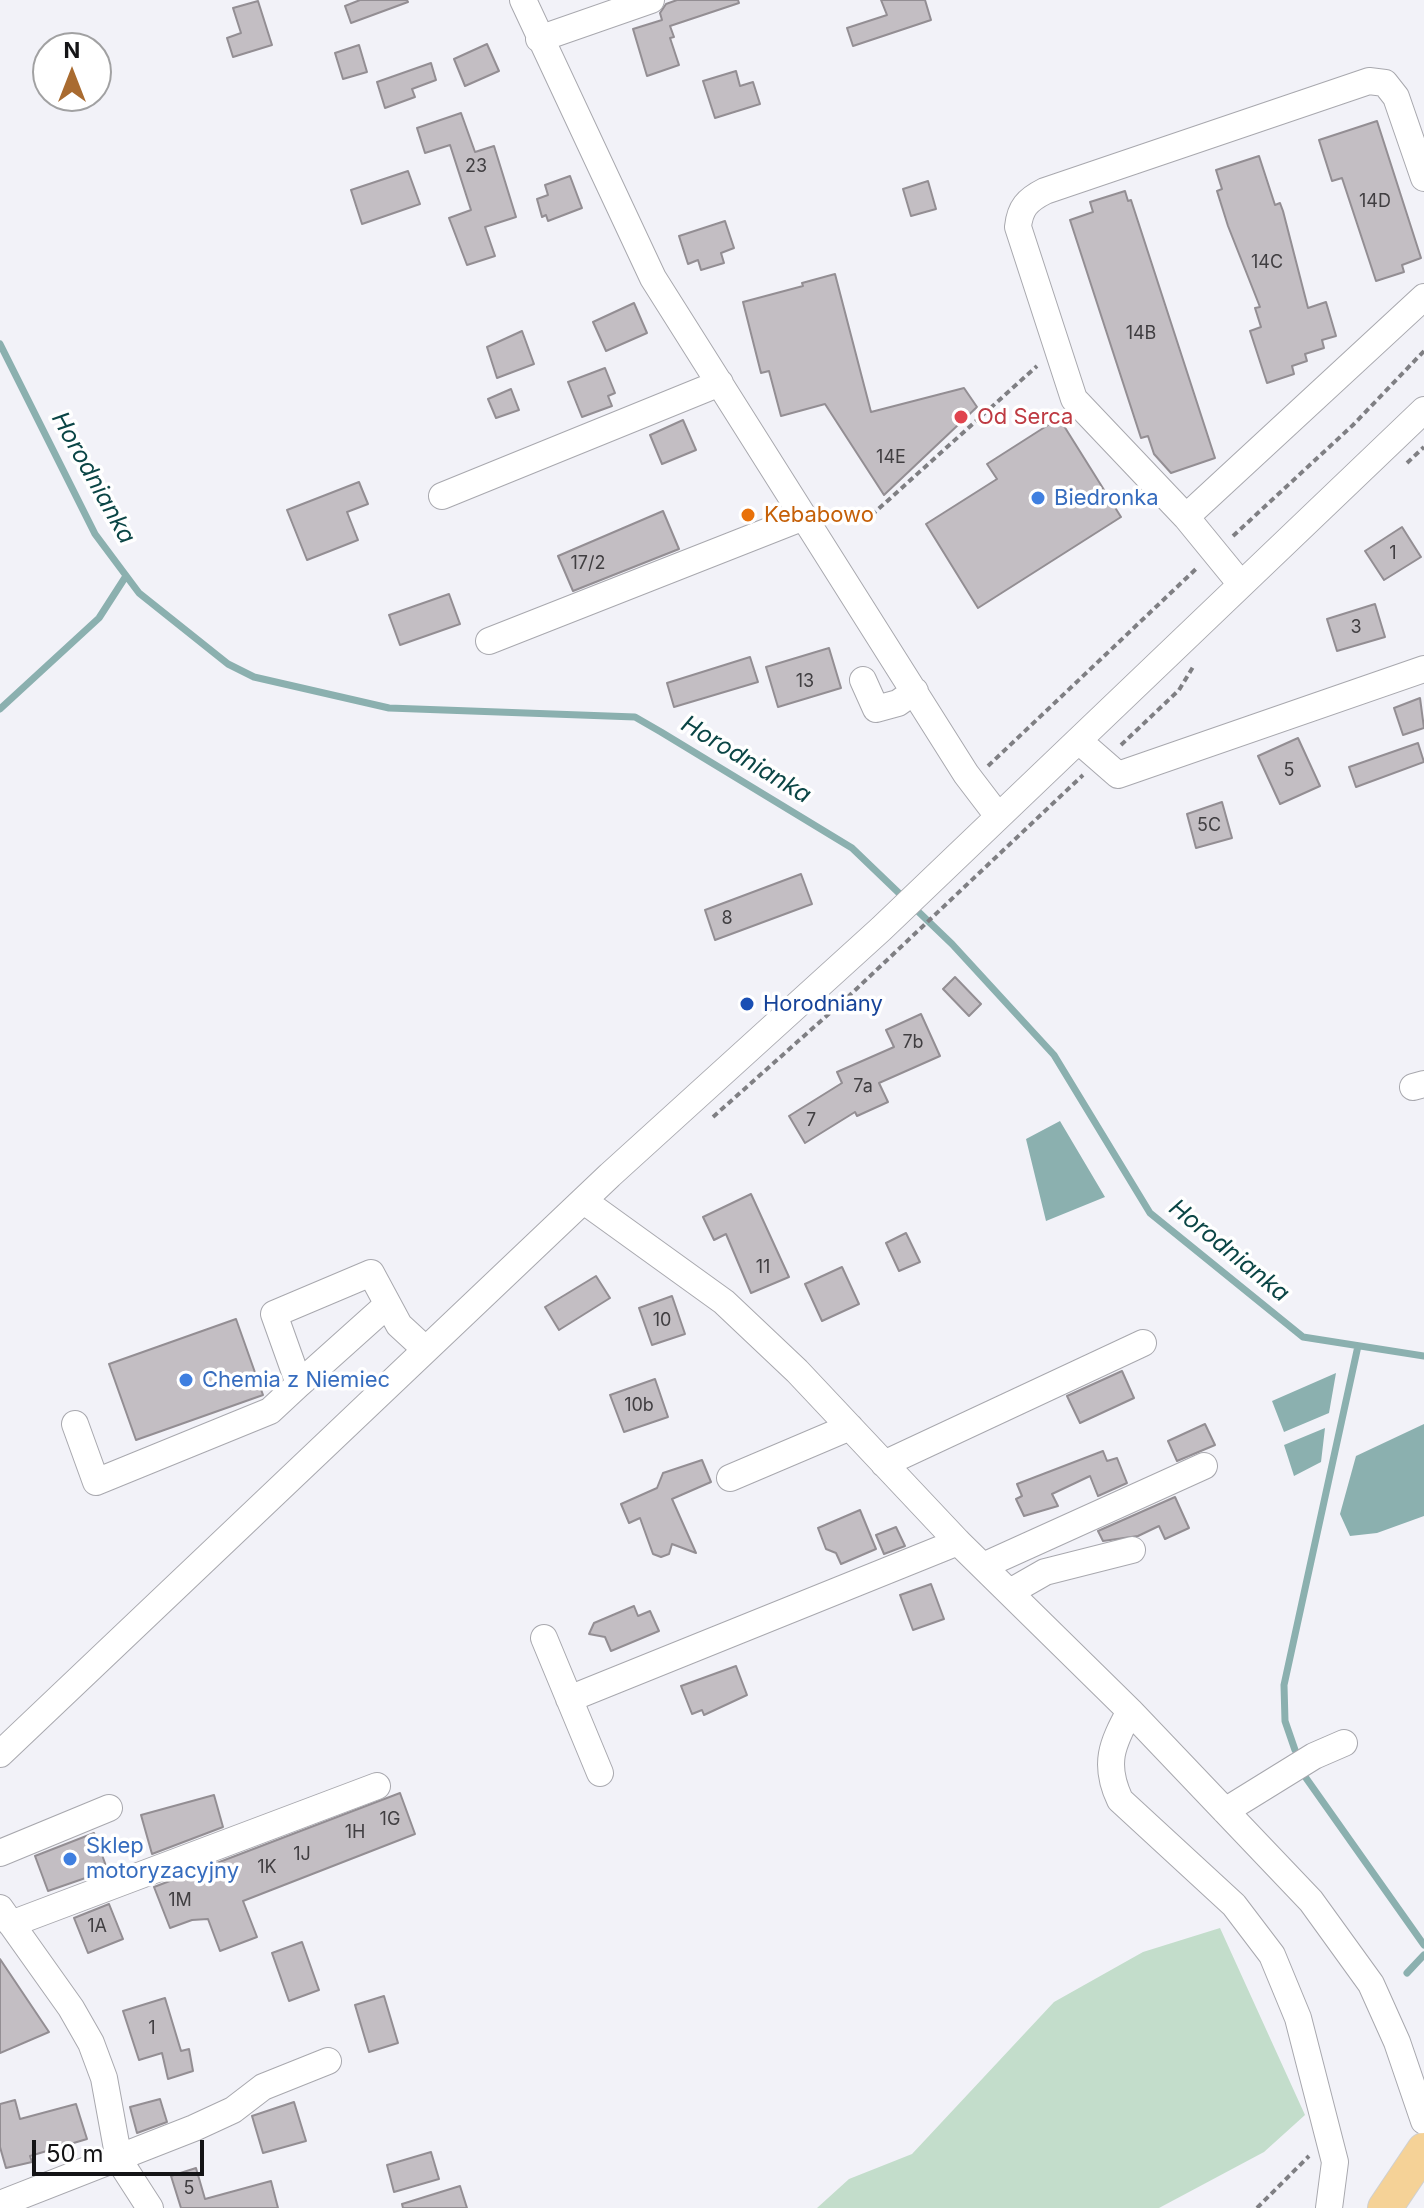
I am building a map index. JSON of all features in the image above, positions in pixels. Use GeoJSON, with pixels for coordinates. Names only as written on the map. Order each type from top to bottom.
{"type":"FeatureCollection","features":[{"type":"Feature","properties":{"kind":"main road"},"geometry":{"type":"LineString","coordinates":[[1385,2208],[1424,2150]]}},
{"type":"Feature","properties":{"kind":"street"},"geometry":{"type":"LineString","coordinates":[[523,0],[653,278],[972,783],[998,816]]}},
{"type":"Feature","properties":{"kind":"street"},"geometry":{"type":"LineString","coordinates":[[539,39],[651,0]]}},
{"type":"Feature","properties":{"kind":"street"},"geometry":{"type":"LineString","coordinates":[[1240,583],[1186,517],[1074,399],[1018,227],[1020,211],[1030,199],[1369,81],[1385,83],[1396,97],[1424,178]]}},
{"type":"Feature","properties":{"kind":"street"},"geometry":{"type":"LineString","coordinates":[[1186,517],[1424,297]]}},
{"type":"Feature","properties":{"kind":"street"},"geometry":{"type":"LineString","coordinates":[[442,496],[720,383]]}},
{"type":"Feature","properties":{"kind":"street"},"geometry":{"type":"LineString","coordinates":[[0,1754],[425,1349],[933,880],[1424,410]]}},
{"type":"Feature","properties":{"kind":"street"},"geometry":{"type":"LineString","coordinates":[[489,641],[804,517]]}},
{"type":"Feature","properties":{"kind":"street"},"geometry":{"type":"LineString","coordinates":[[1079,741],[1118,775],[1424,669]]}},
{"type":"Feature","properties":{"kind":"street"},"geometry":{"type":"LineString","coordinates":[[863,680],[876,709],[898,703],[915,691]]}},
{"type":"Feature","properties":{"kind":"street"},"geometry":{"type":"LineString","coordinates":[[584,1201],[724,1302],[850,1427],[958,1542],[1130,1711],[1311,1901],[1371,1984],[1397,2042],[1424,2121]]}},
{"type":"Feature","properties":{"kind":"street"},"geometry":{"type":"LineString","coordinates":[[299,1384],[274,1314],[371,1273],[386,1306],[399,1325],[425,1349]]}},
{"type":"Feature","properties":{"kind":"street"},"geometry":{"type":"LineString","coordinates":[[75,1424],[96,1482],[270,1411],[386,1306]]}},
{"type":"Feature","properties":{"kind":"street"},"geometry":{"type":"LineString","coordinates":[[884,1464],[1143,1343]]}},
{"type":"Feature","properties":{"kind":"street"},"geometry":{"type":"LineString","coordinates":[[730,1478],[850,1427]]}},
{"type":"Feature","properties":{"kind":"street"},"geometry":{"type":"LineString","coordinates":[[983,1566],[1204,1466]]}},
{"type":"Feature","properties":{"kind":"street"},"geometry":{"type":"LineString","coordinates":[[569,1699],[958,1542]]}},
{"type":"Feature","properties":{"kind":"street"},"geometry":{"type":"LineString","coordinates":[[1010,1592],[1045,1572],[1132,1550]]}},
{"type":"Feature","properties":{"kind":"street"},"geometry":{"type":"LineString","coordinates":[[544,1638],[600,1773]]}},
{"type":"Feature","properties":{"kind":"street"},"geometry":{"type":"LineString","coordinates":[[1130,1711],[1112,1744],[1108,1761],[1111,1780],[1120,1800],[1234,1905],[1272,1955],[1298,2018],[1329,2134],[1335,2162],[1329,2208]]}},
{"type":"Feature","properties":{"kind":"street"},"geometry":{"type":"LineString","coordinates":[[1225,1811],[1291,1769],[1344,1743]]}},
{"type":"Feature","properties":{"kind":"street"},"geometry":{"type":"LineString","coordinates":[[150,2208],[119,2160],[104,2078],[91,2043],[71,2008],[5,1916],[377,1786]]}},
{"type":"Feature","properties":{"kind":"street"},"geometry":{"type":"LineString","coordinates":[[0,1853],[109,1808]]}},
{"type":"Feature","properties":{"kind":"street"},"geometry":{"type":"LineString","coordinates":[[0,2204],[119,2160],[233,2110],[263,2087],[328,2061]]}},
{"type":"Feature","properties":{"kind":"path"},"geometry":{"type":"LineString","coordinates":[[864,522],[1027,372],[1061,358]]}},
{"type":"Feature","properties":{"kind":"path"},"geometry":{"type":"LineString","coordinates":[[1401,468],[1424,447]]}},
{"type":"Feature","properties":{"kind":"path"},"geometry":{"type":"LineString","coordinates":[[713,1117],[900,949],[1102,760],[1135,735],[1179,690],[1194,665]]}},
{"type":"Feature","properties":{"kind":"path"},"geometry":{"type":"LineString","coordinates":[[1257,2208],[1329,2134]]}},
{"type":"Feature","properties":{"kind":"shaded area"},"geometry":{"type":"Polygon","coordinates":[[[1060,1121],[1105,1197],[1046,1221],[1026,1139],[1060,1121]]]}},
{"type":"Feature","properties":{"kind":"shaded area"},"geometry":{"type":"Polygon","coordinates":[[[1336,1373],[1329,1413],[1284,1432],[1272,1401],[1336,1373]]]}},
{"type":"Feature","properties":{"kind":"shaded area"},"geometry":{"type":"Polygon","coordinates":[[[1424,1424],[1424,1516],[1377,1533],[1350,1536],[1340,1514],[1356,1456],[1424,1424]]]}},
{"type":"Feature","properties":{"kind":"shaded area"},"geometry":{"type":"Polygon","coordinates":[[[1325,1428],[1321,1462],[1294,1476],[1284,1445],[1325,1428]]]}},
{"type":"Feature","properties":{"kind":"shaded area"},"geometry":{"type":"Polygon","coordinates":[[[1220,1928],[1305,2115],[1264,2152],[1159,2208],[817,2208],[849,2179],[912,2154],[1054,2002],[1143,1952],[1220,1928]]]}},
{"type":"Feature","properties":{"kind":"building"},"geometry":{"type":"Polygon","coordinates":[[[360,0],[408,2],[351,23],[345,6],[360,0]]]}},
{"type":"Feature","properties":{"kind":"building"},"geometry":{"type":"Polygon","coordinates":[[[677,0],[738,0],[739,3],[670,26],[674,37],[670,38],[679,65],[647,76],[633,29],[662,20],[660,13],[666,4],[677,0]]]}},
{"type":"Feature","properties":{"kind":"building"},"geometry":{"type":"Polygon","coordinates":[[[881,0],[925,0],[931,20],[853,46],[847,28],[887,15],[881,0]]]}},
{"type":"Feature","properties":{"kind":"building"},"geometry":{"type":"Polygon","coordinates":[[[258,1],[272,45],[233,57],[227,38],[241,33],[233,8],[258,1]]]}},
{"type":"Feature","properties":{"kind":"building"},"geometry":{"type":"Polygon","coordinates":[[[487,44],[499,71],[465,86],[454,59],[487,44]]]}},
{"type":"Feature","properties":{"kind":"building"},"geometry":{"type":"Polygon","coordinates":[[[359,45],[367,72],[343,79],[335,53],[359,45]]]}},
{"type":"Feature","properties":{"kind":"building"},"geometry":{"type":"Polygon","coordinates":[[[431,63],[436,80],[412,89],[415,97],[385,108],[377,82],[431,63]]]}},
{"type":"Feature","properties":{"kind":"building"},"geometry":{"type":"Polygon","coordinates":[[[736,71],[740,86],[753,82],[760,104],[715,118],[703,81],[736,71]]]}},
{"type":"Feature","properties":{"kind":"building"},"geometry":{"type":"Polygon","coordinates":[[[461,113],[475,152],[494,146],[516,217],[485,227],[495,256],[467,265],[449,218],[471,210],[450,145],[425,153],[417,128],[461,113]]]}},
{"type":"Feature","properties":{"kind":"building"},"geometry":{"type":"Polygon","coordinates":[[[1377,121],[1421,258],[1402,265],[1404,272],[1376,281],[1342,178],[1332,181],[1319,140],[1377,121]]]}},
{"type":"Feature","properties":{"kind":"building"},"geometry":{"type":"Polygon","coordinates":[[[1259,156],[1275,205],[1280,203],[1283,211],[1308,308],[1326,302],[1336,336],[1322,340],[1324,348],[1305,354],[1307,361],[1292,366],[1294,374],[1267,383],[1250,331],[1261,327],[1255,308],[1260,307],[1228,226],[1217,191],[1222,189],[1216,170],[1259,156]]]}},
{"type":"Feature","properties":{"kind":"building"},"geometry":{"type":"Polygon","coordinates":[[[408,171],[420,204],[362,224],[351,190],[408,171]]]}},
{"type":"Feature","properties":{"kind":"building"},"geometry":{"type":"Polygon","coordinates":[[[570,176],[582,208],[548,221],[546,215],[542,217],[537,199],[548,195],[545,185],[570,176]]]}},
{"type":"Feature","properties":{"kind":"building"},"geometry":{"type":"Polygon","coordinates":[[[928,181],[936,209],[911,216],[903,189],[928,181]]]}},
{"type":"Feature","properties":{"kind":"building"},"geometry":{"type":"Polygon","coordinates":[[[1125,191],[1128,201],[1131,200],[1215,458],[1171,473],[1154,454],[1148,436],[1141,438],[1070,220],[1093,212],[1090,202],[1125,191]]]}},
{"type":"Feature","properties":{"kind":"building"},"geometry":{"type":"Polygon","coordinates":[[[725,221],[734,248],[721,253],[724,263],[701,270],[698,260],[688,264],[679,236],[725,221]]]}},
{"type":"Feature","properties":{"kind":"building"},"geometry":{"type":"Polygon","coordinates":[[[835,274],[871,412],[964,388],[977,407],[884,495],[825,404],[781,416],[769,371],[761,373],[743,302],[835,274]]]}},
{"type":"Feature","properties":{"kind":"building"},"geometry":{"type":"Polygon","coordinates":[[[634,303],[647,333],[606,351],[593,322],[634,303]]]}},
{"type":"Feature","properties":{"kind":"building"},"geometry":{"type":"Polygon","coordinates":[[[522,331],[534,364],[497,378],[487,347],[522,331]]]}},
{"type":"Feature","properties":{"kind":"building"},"geometry":{"type":"Polygon","coordinates":[[[605,368],[615,393],[608,396],[612,406],[582,417],[568,382],[605,368]]]}},
{"type":"Feature","properties":{"kind":"building"},"geometry":{"type":"Polygon","coordinates":[[[511,389],[519,410],[496,418],[488,399],[511,389]]]}},
{"type":"Feature","properties":{"kind":"building","name":"Biedronka"},"geometry":{"type":"Polygon","coordinates":[[[1059,418],[1121,517],[978,608],[926,524],[997,479],[987,464],[1059,418]]]}},
{"type":"Feature","properties":{"kind":"building"},"geometry":{"type":"Polygon","coordinates":[[[683,420],[696,450],[662,464],[650,435],[683,420]]]}},
{"type":"Feature","properties":{"kind":"building"},"geometry":{"type":"Polygon","coordinates":[[[359,482],[368,504],[347,512],[358,540],[307,560],[287,510],[359,482]]]}},
{"type":"Feature","properties":{"kind":"building"},"geometry":{"type":"Polygon","coordinates":[[[663,511],[679,549],[573,591],[558,556],[663,511]]]}},
{"type":"Feature","properties":{"kind":"building"},"geometry":{"type":"Polygon","coordinates":[[[1402,527],[1421,557],[1384,580],[1365,551],[1402,527]]]}},
{"type":"Feature","properties":{"kind":"building"},"geometry":{"type":"Polygon","coordinates":[[[449,594],[460,624],[400,645],[389,615],[449,594]]]}},
{"type":"Feature","properties":{"kind":"building"},"geometry":{"type":"Polygon","coordinates":[[[1375,604],[1385,637],[1337,651],[1327,619],[1375,604]]]}},
{"type":"Feature","properties":{"kind":"building"},"geometry":{"type":"Polygon","coordinates":[[[829,648],[841,688],[778,707],[766,667],[829,648]]]}},
{"type":"Feature","properties":{"kind":"building"},"geometry":{"type":"Polygon","coordinates":[[[750,657],[758,682],[674,707],[667,683],[750,657]]]}},
{"type":"Feature","properties":{"kind":"building"},"geometry":{"type":"Polygon","coordinates":[[[1420,698],[1424,728],[1403,735],[1394,708],[1420,698]]]}},
{"type":"Feature","properties":{"kind":"building"},"geometry":{"type":"Polygon","coordinates":[[[1298,738],[1320,786],[1280,804],[1258,756],[1298,738]]]}},
{"type":"Feature","properties":{"kind":"building"},"geometry":{"type":"Polygon","coordinates":[[[1418,743],[1424,762],[1356,787],[1349,767],[1418,743]]]}},
{"type":"Feature","properties":{"kind":"building"},"geometry":{"type":"Polygon","coordinates":[[[1222,802],[1232,838],[1196,848],[1187,814],[1222,802]]]}},
{"type":"Feature","properties":{"kind":"building"},"geometry":{"type":"Polygon","coordinates":[[[801,874],[812,904],[715,940],[705,910],[801,874]]]}},
{"type":"Feature","properties":{"kind":"building"},"geometry":{"type":"Polygon","coordinates":[[[955,977],[981,1004],[969,1016],[943,989],[955,977]]]}},
{"type":"Feature","properties":{"kind":"building"},"geometry":{"type":"Polygon","coordinates":[[[921,1014],[940,1056],[879,1083],[888,1102],[857,1116],[855,1112],[805,1143],[789,1116],[842,1083],[837,1072],[894,1047],[886,1030],[921,1014]]]}},
{"type":"Feature","properties":{"kind":"building"},"geometry":{"type":"Polygon","coordinates":[[[751,1194],[789,1277],[751,1293],[726,1234],[714,1240],[703,1217],[751,1194]]]}},
{"type":"Feature","properties":{"kind":"building"},"geometry":{"type":"Polygon","coordinates":[[[906,1233],[920,1262],[899,1271],[886,1243],[906,1233]]]}},
{"type":"Feature","properties":{"kind":"building"},"geometry":{"type":"Polygon","coordinates":[[[842,1267],[859,1304],[822,1321],[805,1284],[842,1267]]]}},
{"type":"Feature","properties":{"kind":"building"},"geometry":{"type":"Polygon","coordinates":[[[596,1276],[610,1298],[559,1330],[545,1307],[596,1276]]]}},
{"type":"Feature","properties":{"kind":"building"},"geometry":{"type":"Polygon","coordinates":[[[672,1296],[685,1334],[652,1345],[639,1308],[672,1296]]]}},
{"type":"Feature","properties":{"kind":"building","name":"Chemia z Niemiec"},"geometry":{"type":"Polygon","coordinates":[[[236,1319],[263,1395],[136,1440],[109,1364],[236,1319]]]}},
{"type":"Feature","properties":{"kind":"building"},"geometry":{"type":"Polygon","coordinates":[[[1122,1371],[1134,1398],[1080,1423],[1067,1396],[1122,1371]]]}},
{"type":"Feature","properties":{"kind":"building"},"geometry":{"type":"Polygon","coordinates":[[[655,1379],[668,1417],[624,1432],[610,1395],[655,1379]]]}},
{"type":"Feature","properties":{"kind":"building"},"geometry":{"type":"Polygon","coordinates":[[[1205,1424],[1215,1445],[1177,1461],[1168,1441],[1205,1424]]]}},
{"type":"Feature","properties":{"kind":"building"},"geometry":{"type":"Polygon","coordinates":[[[1103,1451],[1107,1461],[1117,1458],[1127,1483],[1098,1496],[1090,1476],[1052,1494],[1058,1506],[1024,1516],[1016,1499],[1022,1496],[1017,1484],[1103,1451]]]}},
{"type":"Feature","properties":{"kind":"building"},"geometry":{"type":"Polygon","coordinates":[[[702,1460],[711,1482],[672,1499],[696,1553],[672,1544],[669,1554],[661,1557],[653,1554],[640,1518],[629,1523],[621,1504],[657,1488],[663,1473],[702,1460]]]}},
{"type":"Feature","properties":{"kind":"building"},"geometry":{"type":"Polygon","coordinates":[[[1175,1497],[1189,1528],[1165,1539],[1159,1526],[1138,1536],[1103,1541],[1098,1531],[1175,1497]]]}},
{"type":"Feature","properties":{"kind":"building"},"geometry":{"type":"Polygon","coordinates":[[[860,1510],[876,1549],[841,1564],[836,1553],[826,1549],[818,1528],[860,1510]]]}},
{"type":"Feature","properties":{"kind":"building"},"geometry":{"type":"Polygon","coordinates":[[[896,1527],[905,1546],[884,1554],[876,1535],[896,1527]]]}},
{"type":"Feature","properties":{"kind":"building"},"geometry":{"type":"Polygon","coordinates":[[[931,1584],[944,1619],[913,1630],[900,1595],[931,1584]]]}},
{"type":"Feature","properties":{"kind":"building"},"geometry":{"type":"Polygon","coordinates":[[[634,1606],[638,1616],[650,1611],[659,1631],[611,1651],[605,1637],[589,1634],[594,1623],[634,1606]]]}},
{"type":"Feature","properties":{"kind":"building"},"geometry":{"type":"Polygon","coordinates":[[[736,1666],[747,1695],[704,1715],[702,1710],[692,1714],[681,1686],[736,1666]]]}},
{"type":"Feature","properties":{"kind":"building"},"geometry":{"type":"Polygon","coordinates":[[[400,1793],[415,1834],[243,1901],[257,1937],[220,1951],[208,1919],[192,1920],[170,1928],[154,1887],[400,1793]]]}},
{"type":"Feature","properties":{"kind":"building"},"geometry":{"type":"Polygon","coordinates":[[[214,1795],[223,1827],[152,1854],[141,1815],[214,1795]]]}},
{"type":"Feature","properties":{"kind":"building","name":"Sklep motoryzacyjny"},"geometry":{"type":"Polygon","coordinates":[[[94,1833],[106,1866],[95,1870],[97,1874],[48,1891],[35,1856],[94,1833]]]}},
{"type":"Feature","properties":{"kind":"building"},"geometry":{"type":"Polygon","coordinates":[[[109,1904],[123,1939],[88,1953],[74,1918],[109,1904]]]}},
{"type":"Feature","properties":{"kind":"building"},"geometry":{"type":"Polygon","coordinates":[[[302,1942],[319,1990],[289,2001],[272,1953],[302,1942]]]}},
{"type":"Feature","properties":{"kind":"building"},"geometry":{"type":"Polygon","coordinates":[[[0,1959],[49,2032],[0,2053],[0,1959]]]}},
{"type":"Feature","properties":{"kind":"building"},"geometry":{"type":"Polygon","coordinates":[[[384,1996],[398,2043],[369,2052],[355,2005],[384,1996]]]}},
{"type":"Feature","properties":{"kind":"building"},"geometry":{"type":"Polygon","coordinates":[[[165,1998],[181,2051],[189,2049],[193,2071],[168,2079],[162,2053],[139,2060],[123,2011],[165,1998]]]}},
{"type":"Feature","properties":{"kind":"building"},"geometry":{"type":"Polygon","coordinates":[[[160,2099],[167,2122],[137,2133],[130,2107],[160,2099]]]}},
{"type":"Feature","properties":{"kind":"building"},"geometry":{"type":"Polygon","coordinates":[[[15,2100],[20,2119],[76,2104],[87,2139],[30,2156],[32,2162],[6,2168],[0,2147],[0,2104],[15,2100]]]}},
{"type":"Feature","properties":{"kind":"building"},"geometry":{"type":"Polygon","coordinates":[[[294,2102],[306,2141],[263,2153],[252,2116],[294,2102]]]}},
{"type":"Feature","properties":{"kind":"building"},"geometry":{"type":"Polygon","coordinates":[[[431,2152],[439,2179],[394,2192],[387,2165],[431,2152]]]}},
{"type":"Feature","properties":{"kind":"building"},"geometry":{"type":"Polygon","coordinates":[[[196,2168],[205,2199],[271,2181],[278,2208],[181,2208],[171,2176],[196,2168]]]}},
{"type":"Feature","properties":{"kind":"building"},"geometry":{"type":"Polygon","coordinates":[[[460,2186],[467,2208],[403,2208],[402,2204],[460,2186]]]}},
{"type":"Feature","properties":{"kind":"waterway","name":"Horodnianka"},"geometry":{"type":"LineString","coordinates":[[0,344],[95,534],[139,593],[228,664],[254,677],[389,708],[635,717],[661,732],[852,848],[952,944],[1054,1055],[1150,1213],[1303,1337],[1424,1356]]}},
{"type":"Feature","properties":{"kind":"waterway"},"geometry":{"type":"LineString","coordinates":[[0,709],[99,618],[126,576]]}},
{"type":"Feature","properties":{"kind":"waterway"},"geometry":{"type":"LineString","coordinates":[[1295,1750],[1285,1721],[1284,1685],[1358,1346]]}},
{"type":"Feature","properties":{"kind":"waterway"},"geometry":{"type":"LineString","coordinates":[[1306,1778],[1424,1945]]}},
{"type":"Feature","properties":{"kind":"waterway"},"geometry":{"type":"LineString","coordinates":[[1407,1973],[1424,1955]]}},
{"type":"Feature","properties":{"kind":"place","name":"Od Serca"},"geometry":{"type":"Point","coordinates":[961,417]}},
{"type":"Feature","properties":{"kind":"place","name":"Biedronka"},"geometry":{"type":"Point","coordinates":[1038,498]}},
{"type":"Feature","properties":{"kind":"place","name":"Kebabowo"},"geometry":{"type":"Point","coordinates":[748,515]}},
{"type":"Feature","properties":{"kind":"place","name":"Horodniany"},"geometry":{"type":"Point","coordinates":[747,1004]}},
{"type":"Feature","properties":{"kind":"place","name":"Chemia z Niemiec"},"geometry":{"type":"Point","coordinates":[186,1380]}},
{"type":"Feature","properties":{"kind":"place","name":"Sklep motoryzacyjny"},"geometry":{"type":"Point","coordinates":[70,1859]}}]}
